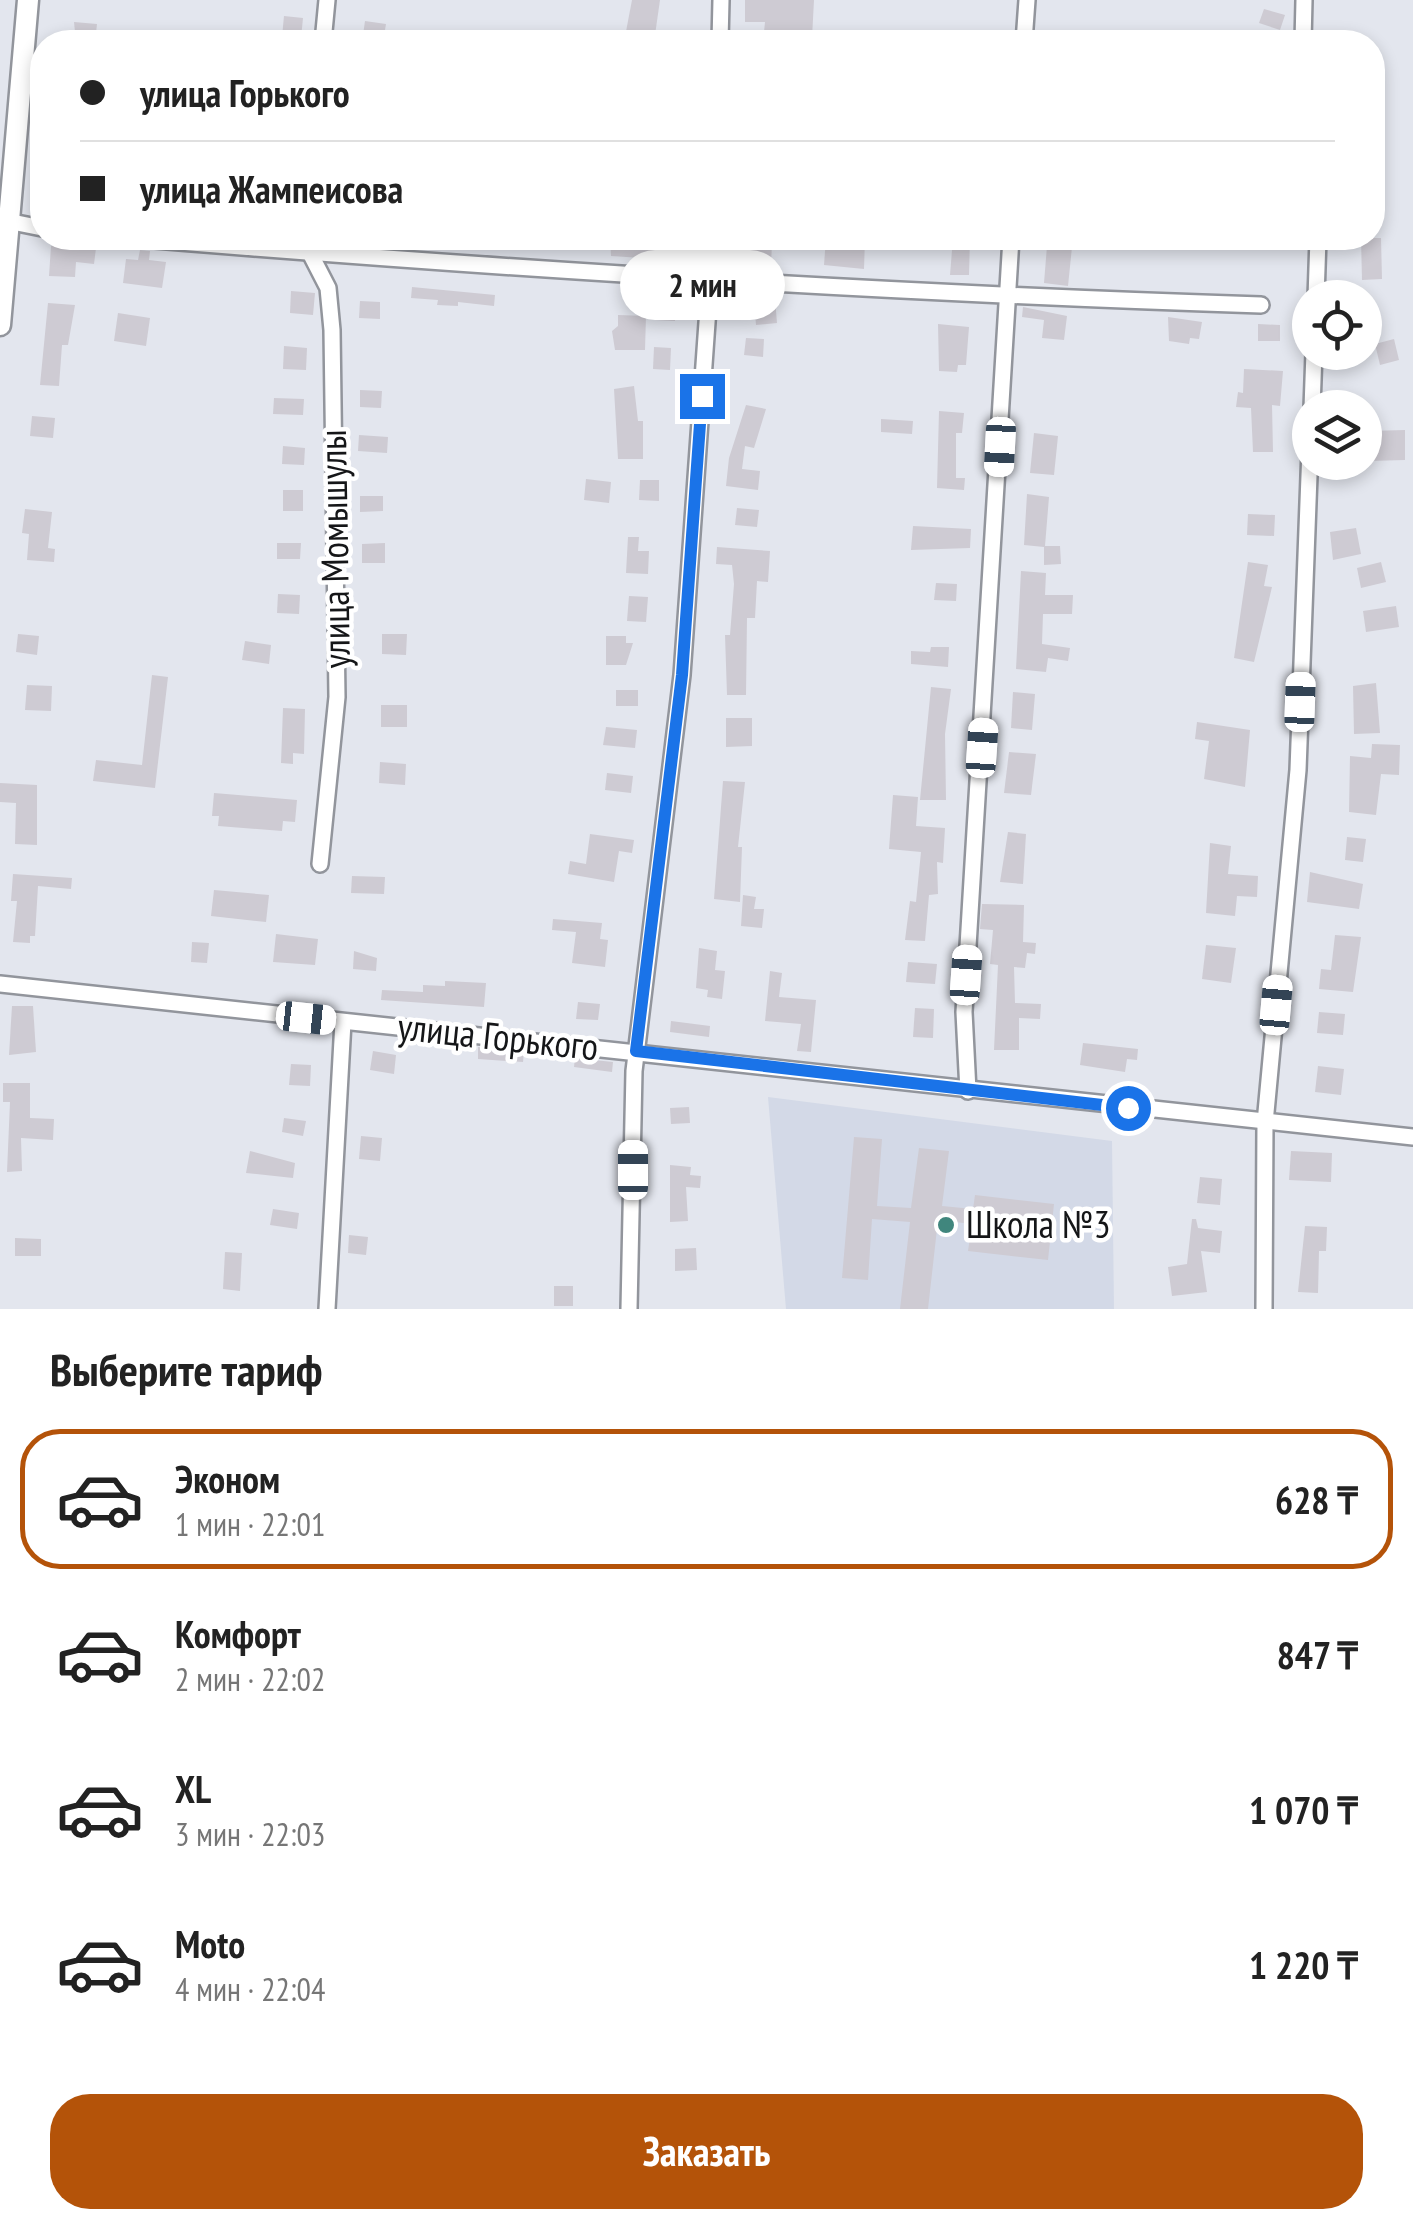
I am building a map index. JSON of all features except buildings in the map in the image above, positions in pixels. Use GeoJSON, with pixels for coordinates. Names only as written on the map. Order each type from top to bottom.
{"type":"FeatureCollection","features":[{"type":"Feature","properties":{"kind":"main road"},"geometry":{"type":"LineString","coordinates":[[0,325],[4,221],[28,0]]}},
{"type":"Feature","properties":{"kind":"street"},"geometry":{"type":"LineString","coordinates":[[324,30],[327,0]]}},
{"type":"Feature","properties":{"kind":"street"},"geometry":{"type":"LineString","coordinates":[[721,30],[722,0]]}},
{"type":"Feature","properties":{"kind":"street"},"geometry":{"type":"LineString","coordinates":[[1025,30],[1027,0]]}},
{"type":"Feature","properties":{"kind":"street"},"geometry":{"type":"LineString","coordinates":[[1304,0],[1304,30]]}},
{"type":"Feature","properties":{"kind":"street"},"geometry":{"type":"LineString","coordinates":[[4,221],[30,226]]}},
{"type":"Feature","properties":{"kind":"street","name":"улица Момышулы"},"geometry":{"type":"LineString","coordinates":[[312,250],[328,288],[332,330],[337,697],[320,864]]}},
{"type":"Feature","properties":{"kind":"street"},"geometry":{"type":"LineString","coordinates":[[372,250],[1008,297],[1260,305]]}},
{"type":"Feature","properties":{"kind":"street"},"geometry":{"type":"LineString","coordinates":[[629,1309],[636,1051],[682,675],[712,250]]}},
{"type":"Feature","properties":{"kind":"street"},"geometry":{"type":"LineString","coordinates":[[968,1091],[964,1012],[1010,250]]}},
{"type":"Feature","properties":{"kind":"street"},"geometry":{"type":"LineString","coordinates":[[1317,280],[1318,250]]}},
{"type":"Feature","properties":{"kind":"street"},"geometry":{"type":"LineString","coordinates":[[1264,1309],[1265,1123],[1298,770],[1309,480]]}},
{"type":"Feature","properties":{"kind":"street","name":"улица Горького"},"geometry":{"type":"LineString","coordinates":[[0,984],[1413,1137]]}},
{"type":"Feature","properties":{"kind":"street"},"geometry":{"type":"LineString","coordinates":[[327,1309],[343,1022]]}},
{"type":"Feature","properties":{"kind":"shaded area","name":"Школа №3"},"geometry":{"type":"Polygon","coordinates":[[[768,1097],[1112,1141],[1114,1309],[786,1309],[768,1097]]]}},
{"type":"Feature","properties":{"kind":"place","name":"Школа №3"},"geometry":{"type":"Point","coordinates":[946,1225]}},
{"type":"Feature","properties":{"kind":"route"},"geometry":{"type":"LineString","coordinates":[[702,396],[682,675],[636,1051],[1128,1108]]}}]}
